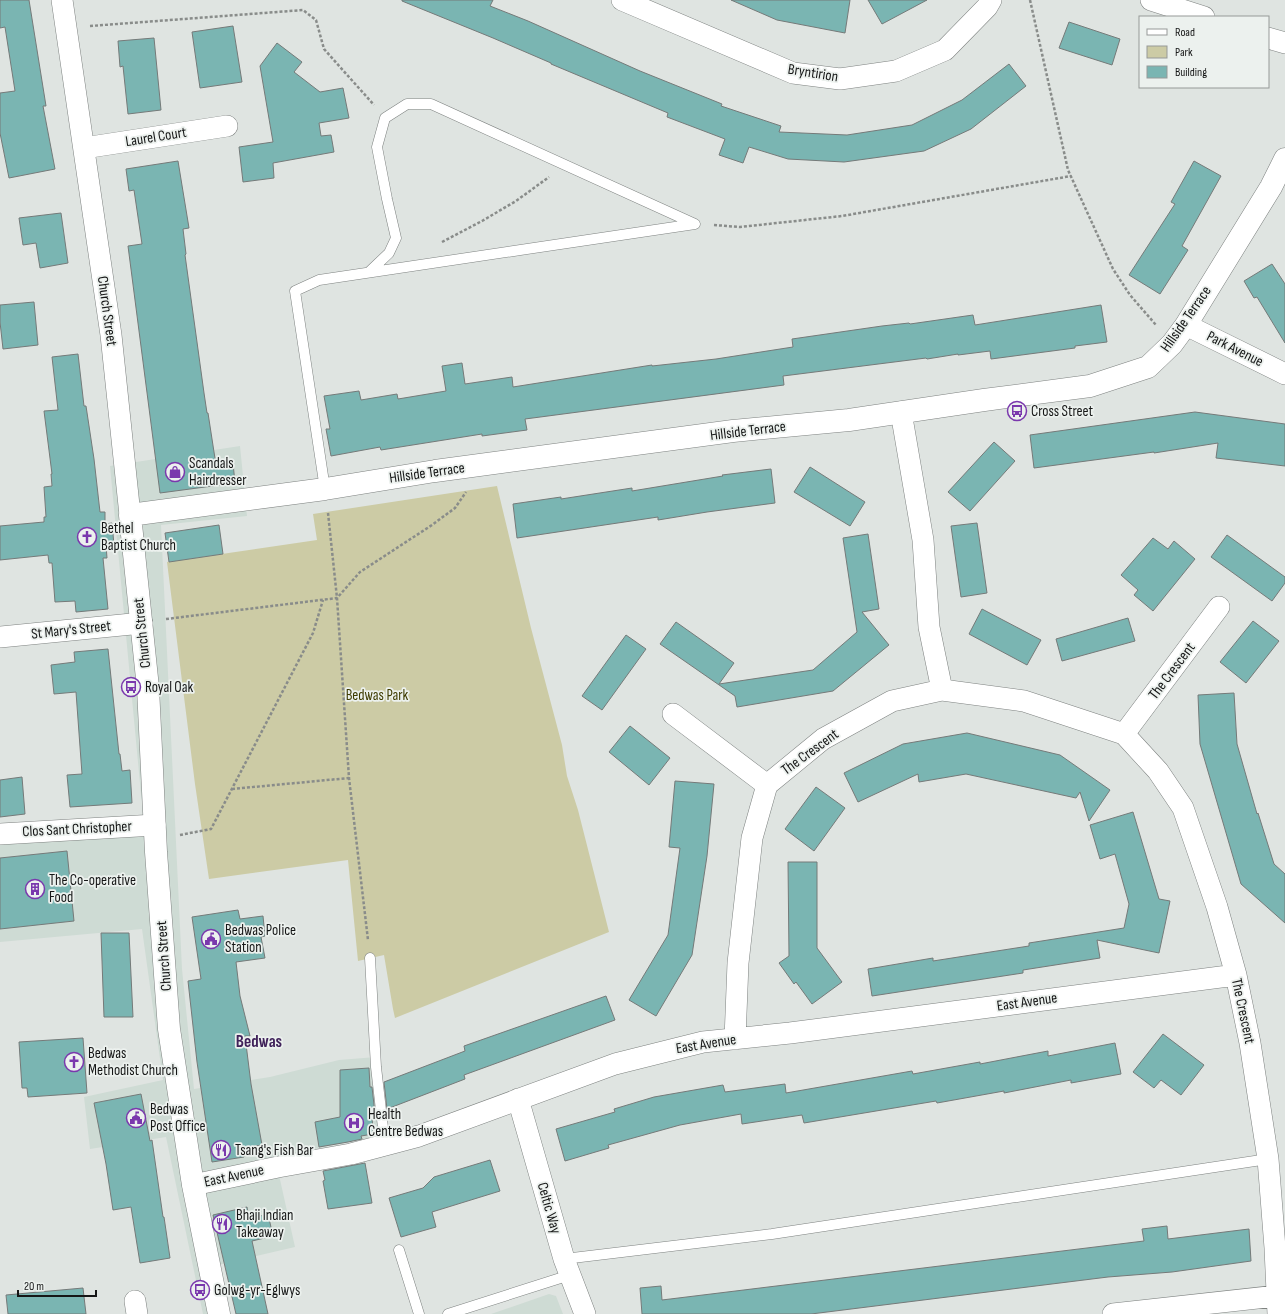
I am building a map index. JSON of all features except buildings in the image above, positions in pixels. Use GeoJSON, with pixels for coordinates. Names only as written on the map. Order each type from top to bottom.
{"type":"FeatureCollection","features":[{"type":"Feature","properties":{"kind":"street","name":"Church Street"},"geometry":{"type":"LineString","coordinates":[[62,0],[111,335],[142,622],[148,688],[155,832],[169,1029],[193,1185],[219,1314]]}},
{"type":"Feature","properties":{"kind":"street","name":"Bryntirion"},"geometry":{"type":"LineString","coordinates":[[622,0],[793,73],[840,79],[896,70],[945,50],[987,7],[991,0]]}},
{"type":"Feature","properties":{"kind":"street"},"geometry":{"type":"LineString","coordinates":[[1151,0],[1201,16]]}},
{"type":"Feature","properties":{"kind":"street"},"geometry":{"type":"LineString","coordinates":[[1269,38],[1285,43]]}},
{"type":"Feature","properties":{"kind":"street","name":"Laurel Court"},"geometry":{"type":"LineString","coordinates":[[84,148],[227,126]]}},
{"type":"Feature","properties":{"kind":"street","name":"Hillside Terrace"},"geometry":{"type":"LineString","coordinates":[[130,515],[734,431],[849,420],[1090,386],[1148,367],[1172,344],[1186,325],[1271,187],[1285,159]]}},
{"type":"Feature","properties":{"kind":"street","name":"Park Avenue"},"geometry":{"type":"LineString","coordinates":[[1186,325],[1285,374]]}},
{"type":"Feature","properties":{"kind":"street"},"geometry":{"type":"LineString","coordinates":[[901,412],[923,540],[929,627],[942,690]]}},
{"type":"Feature","properties":{"kind":"street","name":"The Crescent"},"geometry":{"type":"LineString","coordinates":[[1124,734],[1219,607]]}},
{"type":"Feature","properties":{"kind":"street","name":"St Mary's Street"},"geometry":{"type":"LineString","coordinates":[[0,637],[142,622]]}},
{"type":"Feature","properties":{"kind":"street","name":"The Crescent"},"geometry":{"type":"LineString","coordinates":[[735,1039],[738,963],[752,838],[767,785],[823,739],[892,701],[942,690],[1024,700],[1124,734],[1158,771],[1182,808],[1217,907],[1236,975],[1250,1043],[1268,1160],[1275,1248],[1277,1305]]}},
{"type":"Feature","properties":{"kind":"street"},"geometry":{"type":"LineString","coordinates":[[672,714],[767,785]]}},
{"type":"Feature","properties":{"kind":"street","name":"Clos Sant Christopher"},"geometry":{"type":"LineString","coordinates":[[0,834],[155,832]]}},
{"type":"Feature","properties":{"kind":"street","name":"East Avenue"},"geometry":{"type":"LineString","coordinates":[[193,1185],[278,1167],[351,1154],[419,1136],[615,1064],[703,1042],[901,1019],[1236,975]]}},
{"type":"Feature","properties":{"kind":"street","name":"Celtic Way"},"geometry":{"type":"LineString","coordinates":[[518,1099],[567,1267],[585,1314]]}},
{"type":"Feature","properties":{"kind":"street"},"geometry":{"type":"LineString","coordinates":[[1113,1314],[1277,1305]]}},
{"type":"Feature","properties":{"kind":"lane"},"geometry":{"type":"LineString","coordinates":[[369,272],[389,253],[396,238],[386,198],[377,147],[385,118],[406,104],[431,104],[695,224]]}},
{"type":"Feature","properties":{"kind":"lane"},"geometry":{"type":"LineString","coordinates":[[325,489],[295,291],[319,280],[695,224]]}},
{"type":"Feature","properties":{"kind":"lane"},"geometry":{"type":"LineString","coordinates":[[370,958],[376,1067],[384,1145]]}},
{"type":"Feature","properties":{"kind":"lane"},"geometry":{"type":"LineString","coordinates":[[448,1314],[567,1267],[772,1234],[1268,1160]]}},
{"type":"Feature","properties":{"kind":"lane"},"geometry":{"type":"LineString","coordinates":[[399,1250],[419,1314]]}},
{"type":"Feature","properties":{"kind":"path"},"geometry":{"type":"LineString","coordinates":[[1030,0],[1068,170],[1112,269],[1130,295],[1172,344]]}},
{"type":"Feature","properties":{"kind":"path"},"geometry":{"type":"LineString","coordinates":[[66,29],[303,10],[316,20],[324,49],[385,118]]}},
{"type":"Feature","properties":{"kind":"path"},"geometry":{"type":"LineString","coordinates":[[414,266],[423,252],[516,201],[566,165]]}},
{"type":"Feature","properties":{"kind":"path"},"geometry":{"type":"LineString","coordinates":[[695,224],[740,227],[842,216],[1071,176]]}},
{"type":"Feature","properties":{"kind":"path"},"geometry":{"type":"LineString","coordinates":[[142,622],[337,598],[360,572],[432,525],[455,508],[487,465]]}},
{"type":"Feature","properties":{"kind":"path"},"geometry":{"type":"LineString","coordinates":[[325,489],[337,598],[349,778],[370,958]]}},
{"type":"Feature","properties":{"kind":"path"},"geometry":{"type":"LineString","coordinates":[[155,832],[211,829],[313,633],[323,600]]}},
{"type":"Feature","properties":{"kind":"path"},"geometry":{"type":"LineString","coordinates":[[232,789],[349,778]]}},
{"type":"Feature","properties":{"kind":"shaded area"},"geometry":{"type":"Polygon","coordinates":[[[240,446],[247,516],[161,525],[182,969],[194,1089],[270,1077],[339,1060],[376,1057],[383,1135],[275,1157],[295,1247],[218,1265],[229,1314],[203,1314],[166,1137],[90,1149],[84,1097],[163,1080],[142,929],[0,942],[0,824],[143,815],[110,466],[240,446]]]}},
{"type":"Feature","properties":{"kind":"shaded area"},"geometry":{"type":"Polygon","coordinates":[[[549,1294],[556,1296],[563,1314],[491,1314],[549,1294]]]}},
{"type":"Feature","properties":{"kind":"green space","name":"Bedwas Park"},"geometry":{"type":"Polygon","coordinates":[[[497,486],[531,628],[562,745],[567,776],[578,810],[609,932],[395,1018],[384,955],[358,961],[348,860],[209,879],[195,784],[167,562],[317,540],[313,514],[497,486]]]}},
{"type":"Feature","properties":{"kind":"place","name":"Cross Street"},"geometry":{"type":"Point","coordinates":[1017,411]}},
{"type":"Feature","properties":{"kind":"place","name":"Scandals Hairdresser"},"geometry":{"type":"Point","coordinates":[175,472]}},
{"type":"Feature","properties":{"kind":"place","name":"Bethel Baptist Church"},"geometry":{"type":"Point","coordinates":[87,537]}},
{"type":"Feature","properties":{"kind":"place","name":"Royal Oak"},"geometry":{"type":"Point","coordinates":[131,687]}},
{"type":"Feature","properties":{"kind":"place","name":"The Co-operative Food"},"geometry":{"type":"Point","coordinates":[35,889]}},
{"type":"Feature","properties":{"kind":"place","name":"Bedwas Police Station"},"geometry":{"type":"Point","coordinates":[211,939]}},
{"type":"Feature","properties":{"kind":"place","name":"Bedwas Methodist Church"},"geometry":{"type":"Point","coordinates":[74,1062]}},
{"type":"Feature","properties":{"kind":"place","name":"Bedwas Post Office"},"geometry":{"type":"Point","coordinates":[136,1118]}},
{"type":"Feature","properties":{"kind":"place","name":"Health Centre Bedwas"},"geometry":{"type":"Point","coordinates":[354,1123]}},
{"type":"Feature","properties":{"kind":"place","name":"Tsang's Fish Bar"},"geometry":{"type":"Point","coordinates":[221,1150]}},
{"type":"Feature","properties":{"kind":"place","name":"Bhaji Indian Takeaway"},"geometry":{"type":"Point","coordinates":[222,1224]}},
{"type":"Feature","properties":{"kind":"place","name":"Golwg-yr-Eglwys"},"geometry":{"type":"Point","coordinates":[200,1290]}},
{"type":"Feature","properties":{"kind":"district","name":"Bedwas"},"geometry":{"type":"Point","coordinates":[259,1042]}}]}
